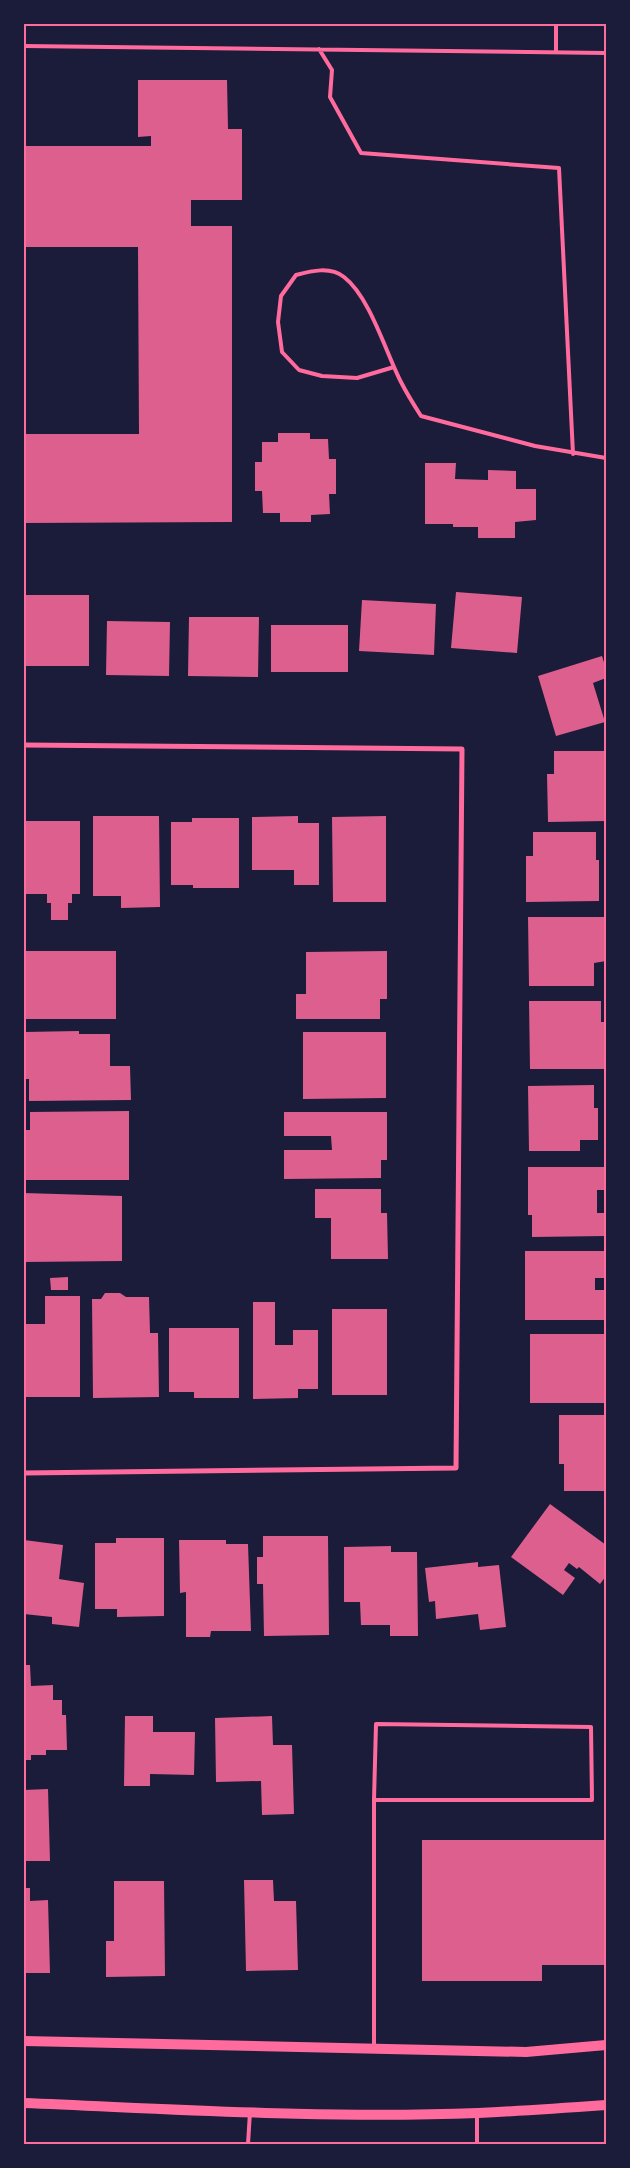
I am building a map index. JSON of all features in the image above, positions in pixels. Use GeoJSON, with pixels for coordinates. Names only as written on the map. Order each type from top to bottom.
{"type":"FeatureCollection","features":[{"type":"Feature","properties":{"kind":"main road"},"geometry":{"type":"LineString","coordinates":[[24,2042],[526,2052],[606,2045]]}},
{"type":"Feature","properties":{"kind":"main road"},"geometry":{"type":"LineString","coordinates":[[24,2103],[250,2112],[477,2113],[606,2105]]}},
{"type":"Feature","properties":{"kind":"street"},"geometry":{"type":"LineString","coordinates":[[24,745],[462,749],[456,1468],[24,1473]]}},
{"type":"Feature","properties":{"kind":"lane"},"geometry":{"type":"LineString","coordinates":[[556,24],[556,51]]}},
{"type":"Feature","properties":{"kind":"lane"},"geometry":{"type":"LineString","coordinates":[[24,46],[606,53]]}},
{"type":"Feature","properties":{"kind":"lane"},"geometry":{"type":"LineString","coordinates":[[320,49],[332,70],[330,96],[361,153],[559,168],[573,454]]}},
{"type":"Feature","properties":{"kind":"lane"},"geometry":{"type":"LineString","coordinates":[[394,367],[357,378],[322,376],[299,370],[282,352],[278,322],[281,296],[296,275],[319,269],[343,276],[362,297],[394,367],[421,416],[573,454],[606,458]]}},
{"type":"Feature","properties":{"kind":"lane"},"geometry":{"type":"LineString","coordinates":[[374,1800],[592,1800],[591,1726],[376,1724],[374,1800],[374,2049]]}},
{"type":"Feature","properties":{"kind":"lane"},"geometry":{"type":"LineString","coordinates":[[248,2144],[250,2112]]}},
{"type":"Feature","properties":{"kind":"lane"},"geometry":{"type":"LineString","coordinates":[[476,2144],[477,2113]]}},
{"type":"Feature","properties":{"kind":"building"},"geometry":{"type":"Polygon","coordinates":[[[138,80],[227,80],[228,129],[242,129],[242,200],[191,200],[191,226],[232,226],[232,522],[24,523],[24,434],[139,434],[138,247],[24,247],[24,146],[151,146],[151,136],[138,137],[138,80]]]}},
{"type":"Feature","properties":{"kind":"building"},"geometry":{"type":"Polygon","coordinates":[[[278,433],[310,433],[310,439],[328,439],[329,459],[336,459],[336,494],[329,494],[330,514],[311,515],[311,522],[280,522],[280,513],[263,513],[262,491],[255,491],[255,462],[262,462],[262,442],[278,442],[278,433]]]}},
{"type":"Feature","properties":{"kind":"building"},"geometry":{"type":"Polygon","coordinates":[[[425,463],[456,463],[455,479],[488,480],[488,470],[516,471],[516,489],[536,489],[536,520],[515,522],[515,538],[478,538],[478,527],[453,527],[453,524],[425,524],[425,463]]]}},
{"type":"Feature","properties":{"kind":"building"},"geometry":{"type":"Polygon","coordinates":[[[456,592],[522,597],[517,653],[451,648],[456,592]]]}},
{"type":"Feature","properties":{"kind":"building"},"geometry":{"type":"Polygon","coordinates":[[[26,595],[89,595],[89,666],[26,666],[26,595]]]}},
{"type":"Feature","properties":{"kind":"building"},"geometry":{"type":"Polygon","coordinates":[[[362,600],[436,604],[434,655],[359,651],[362,600]]]}},
{"type":"Feature","properties":{"kind":"building"},"geometry":{"type":"Polygon","coordinates":[[[189,617],[259,617],[258,677],[188,676],[189,617]]]}},
{"type":"Feature","properties":{"kind":"building"},"geometry":{"type":"Polygon","coordinates":[[[107,621],[170,622],[169,676],[106,675],[107,621]]]}},
{"type":"Feature","properties":{"kind":"building"},"geometry":{"type":"Polygon","coordinates":[[[271,625],[348,625],[348,672],[271,672],[271,625]]]}},
{"type":"Feature","properties":{"kind":"building"},"geometry":{"type":"Polygon","coordinates":[[[602,656],[606,669],[606,678],[593,683],[605,722],[556,736],[538,676],[602,656]]]}},
{"type":"Feature","properties":{"kind":"building"},"geometry":{"type":"Polygon","coordinates":[[[554,751],[606,751],[606,821],[548,822],[547,774],[554,774],[554,751]]]}},
{"type":"Feature","properties":{"kind":"building"},"geometry":{"type":"Polygon","coordinates":[[[93,816],[159,816],[160,907],[121,908],[121,896],[93,896],[93,816]]]}},
{"type":"Feature","properties":{"kind":"building"},"geometry":{"type":"Polygon","coordinates":[[[298,816],[298,823],[319,823],[319,885],[294,885],[294,870],[252,870],[252,817],[298,816]]]}},
{"type":"Feature","properties":{"kind":"building"},"geometry":{"type":"Polygon","coordinates":[[[386,816],[386,902],[333,902],[332,817],[386,816]]]}},
{"type":"Feature","properties":{"kind":"building"},"geometry":{"type":"Polygon","coordinates":[[[192,818],[239,818],[239,888],[193,888],[193,885],[171,885],[171,822],[192,822],[192,818]]]}},
{"type":"Feature","properties":{"kind":"building"},"geometry":{"type":"Polygon","coordinates":[[[24,821],[80,821],[80,894],[72,894],[72,903],[68,903],[68,920],[51,920],[51,903],[47,903],[47,894],[24,894],[24,821]]]}},
{"type":"Feature","properties":{"kind":"building"},"geometry":{"type":"Polygon","coordinates":[[[533,832],[596,832],[596,860],[599,860],[599,901],[526,902],[526,856],[533,856],[533,832]]]}},
{"type":"Feature","properties":{"kind":"building"},"geometry":{"type":"Polygon","coordinates":[[[528,917],[606,917],[606,961],[594,963],[594,986],[529,986],[528,917]]]}},
{"type":"Feature","properties":{"kind":"building"},"geometry":{"type":"Polygon","coordinates":[[[25,951],[116,951],[116,1019],[25,1019],[25,951]]]}},
{"type":"Feature","properties":{"kind":"building"},"geometry":{"type":"Polygon","coordinates":[[[387,951],[387,999],[380,999],[380,1019],[296,1019],[296,994],[306,994],[306,952],[387,951]]]}},
{"type":"Feature","properties":{"kind":"building"},"geometry":{"type":"Polygon","coordinates":[[[529,1001],[601,1001],[601,1022],[606,1022],[606,1069],[530,1069],[529,1001]]]}},
{"type":"Feature","properties":{"kind":"building"},"geometry":{"type":"Polygon","coordinates":[[[79,1031],[79,1034],[110,1034],[110,1066],[130,1066],[131,1100],[29,1101],[29,1079],[24,1079],[24,1032],[79,1031]]]}},
{"type":"Feature","properties":{"kind":"building"},"geometry":{"type":"Polygon","coordinates":[[[303,1032],[386,1032],[386,1098],[303,1099],[303,1032]]]}},
{"type":"Feature","properties":{"kind":"building"},"geometry":{"type":"Polygon","coordinates":[[[594,1085],[594,1108],[598,1108],[598,1140],[580,1140],[580,1151],[529,1151],[528,1086],[594,1085]]]}},
{"type":"Feature","properties":{"kind":"building"},"geometry":{"type":"Polygon","coordinates":[[[129,1111],[129,1180],[24,1180],[24,1130],[30,1130],[30,1112],[129,1111]]]}},
{"type":"Feature","properties":{"kind":"building"},"geometry":{"type":"Polygon","coordinates":[[[284,1112],[387,1112],[387,1160],[381,1160],[381,1178],[284,1179],[284,1150],[332,1150],[331,1136],[284,1136],[284,1112]]]}},
{"type":"Feature","properties":{"kind":"building"},"geometry":{"type":"Polygon","coordinates":[[[528,1167],[605,1167],[605,1190],[597,1190],[597,1213],[606,1213],[606,1236],[532,1237],[532,1215],[528,1215],[528,1167]]]}},
{"type":"Feature","properties":{"kind":"building"},"geometry":{"type":"Polygon","coordinates":[[[315,1189],[381,1189],[381,1213],[387,1213],[388,1259],[331,1259],[331,1218],[315,1218],[315,1189]]]}},
{"type":"Feature","properties":{"kind":"building"},"geometry":{"type":"Polygon","coordinates":[[[24,1193],[122,1196],[122,1261],[24,1262],[24,1193]]]}},
{"type":"Feature","properties":{"kind":"building"},"geometry":{"type":"Polygon","coordinates":[[[525,1251],[606,1251],[606,1278],[595,1278],[595,1290],[606,1290],[606,1320],[525,1320],[525,1251]]]}},
{"type":"Feature","properties":{"kind":"building"},"geometry":{"type":"Polygon","coordinates":[[[68,1277],[68,1290],[51,1290],[50,1278],[68,1277]]]}},
{"type":"Feature","properties":{"kind":"building"},"geometry":{"type":"Polygon","coordinates":[[[105,1293],[120,1293],[126,1297],[149,1297],[150,1333],[158,1333],[159,1397],[93,1398],[92,1299],[101,1299],[105,1293]]]}},
{"type":"Feature","properties":{"kind":"building"},"geometry":{"type":"Polygon","coordinates":[[[45,1296],[80,1296],[80,1397],[24,1397],[24,1324],[45,1324],[45,1296]]]}},
{"type":"Feature","properties":{"kind":"building"},"geometry":{"type":"Polygon","coordinates":[[[253,1302],[275,1302],[275,1345],[293,1345],[293,1330],[318,1330],[318,1389],[298,1389],[298,1398],[253,1399],[253,1302]]]}},
{"type":"Feature","properties":{"kind":"building"},"geometry":{"type":"Polygon","coordinates":[[[332,1309],[387,1309],[387,1395],[332,1395],[332,1309]]]}},
{"type":"Feature","properties":{"kind":"building"},"geometry":{"type":"Polygon","coordinates":[[[169,1328],[239,1328],[239,1398],[194,1398],[194,1392],[169,1392],[169,1328]]]}},
{"type":"Feature","properties":{"kind":"building"},"geometry":{"type":"Polygon","coordinates":[[[530,1334],[606,1334],[606,1403],[530,1403],[530,1334]]]}},
{"type":"Feature","properties":{"kind":"building"},"geometry":{"type":"Polygon","coordinates":[[[559,1415],[606,1415],[606,1491],[564,1491],[564,1464],[559,1464],[559,1415]]]}},
{"type":"Feature","properties":{"kind":"building"},"geometry":{"type":"Polygon","coordinates":[[[550,1504],[606,1545],[606,1576],[600,1584],[579,1567],[577,1569],[569,1563],[564,1570],[575,1578],[563,1595],[511,1557],[550,1504]]]}},
{"type":"Feature","properties":{"kind":"building"},"geometry":{"type":"Polygon","coordinates":[[[263,1536],[328,1536],[329,1635],[264,1636],[263,1584],[257,1584],[257,1557],[263,1557],[263,1536]]]}},
{"type":"Feature","properties":{"kind":"building"},"geometry":{"type":"Polygon","coordinates":[[[116,1538],[164,1538],[164,1616],[117,1617],[117,1609],[95,1609],[95,1543],[116,1543],[116,1538]]]}},
{"type":"Feature","properties":{"kind":"building"},"geometry":{"type":"Polygon","coordinates":[[[24,1540],[63,1545],[59,1579],[84,1583],[79,1627],[52,1624],[52,1617],[24,1614],[24,1540]]]}},
{"type":"Feature","properties":{"kind":"building"},"geometry":{"type":"Polygon","coordinates":[[[179,1540],[226,1540],[226,1544],[248,1544],[251,1631],[211,1631],[210,1637],[186,1637],[186,1592],[180,1593],[179,1540]]]}},
{"type":"Feature","properties":{"kind":"building"},"geometry":{"type":"Polygon","coordinates":[[[391,1546],[391,1552],[417,1552],[418,1636],[390,1636],[390,1625],[361,1625],[360,1602],[344,1602],[344,1547],[391,1546]]]}},
{"type":"Feature","properties":{"kind":"building"},"geometry":{"type":"Polygon","coordinates":[[[478,1562],[478,1567],[499,1565],[506,1627],[480,1630],[478,1614],[436,1619],[435,1601],[429,1602],[425,1568],[478,1562]]]}},
{"type":"Feature","properties":{"kind":"building"},"geometry":{"type":"Polygon","coordinates":[[[24,1665],[30,1665],[31,1686],[53,1685],[53,1700],[62,1700],[62,1715],[66,1715],[67,1750],[46,1750],[46,1755],[31,1755],[31,1760],[24,1760],[24,1665]]]}},
{"type":"Feature","properties":{"kind":"building"},"geometry":{"type":"Polygon","coordinates":[[[125,1716],[153,1716],[153,1732],[195,1732],[194,1775],[150,1774],[150,1786],[124,1786],[125,1716]]]}},
{"type":"Feature","properties":{"kind":"building"},"geometry":{"type":"Polygon","coordinates":[[[272,1716],[273,1745],[292,1745],[294,1814],[262,1815],[261,1781],[216,1782],[215,1718],[272,1716]]]}},
{"type":"Feature","properties":{"kind":"building"},"geometry":{"type":"Polygon","coordinates":[[[48,1789],[50,1861],[24,1861],[24,1790],[48,1789]]]}},
{"type":"Feature","properties":{"kind":"building"},"geometry":{"type":"Polygon","coordinates":[[[422,1840],[606,1840],[606,1965],[542,1965],[542,1981],[422,1981],[422,1840]]]}},
{"type":"Feature","properties":{"kind":"building"},"geometry":{"type":"Polygon","coordinates":[[[244,1880],[273,1880],[274,1901],[296,1901],[298,1970],[246,1971],[244,1880]]]}},
{"type":"Feature","properties":{"kind":"building"},"geometry":{"type":"Polygon","coordinates":[[[114,1881],[164,1881],[165,1976],[106,1977],[106,1941],[114,1941],[114,1881]]]}},
{"type":"Feature","properties":{"kind":"building"},"geometry":{"type":"Polygon","coordinates":[[[24,1888],[30,1888],[30,1901],[48,1900],[50,1973],[24,1973],[24,1888]]]}}]}
